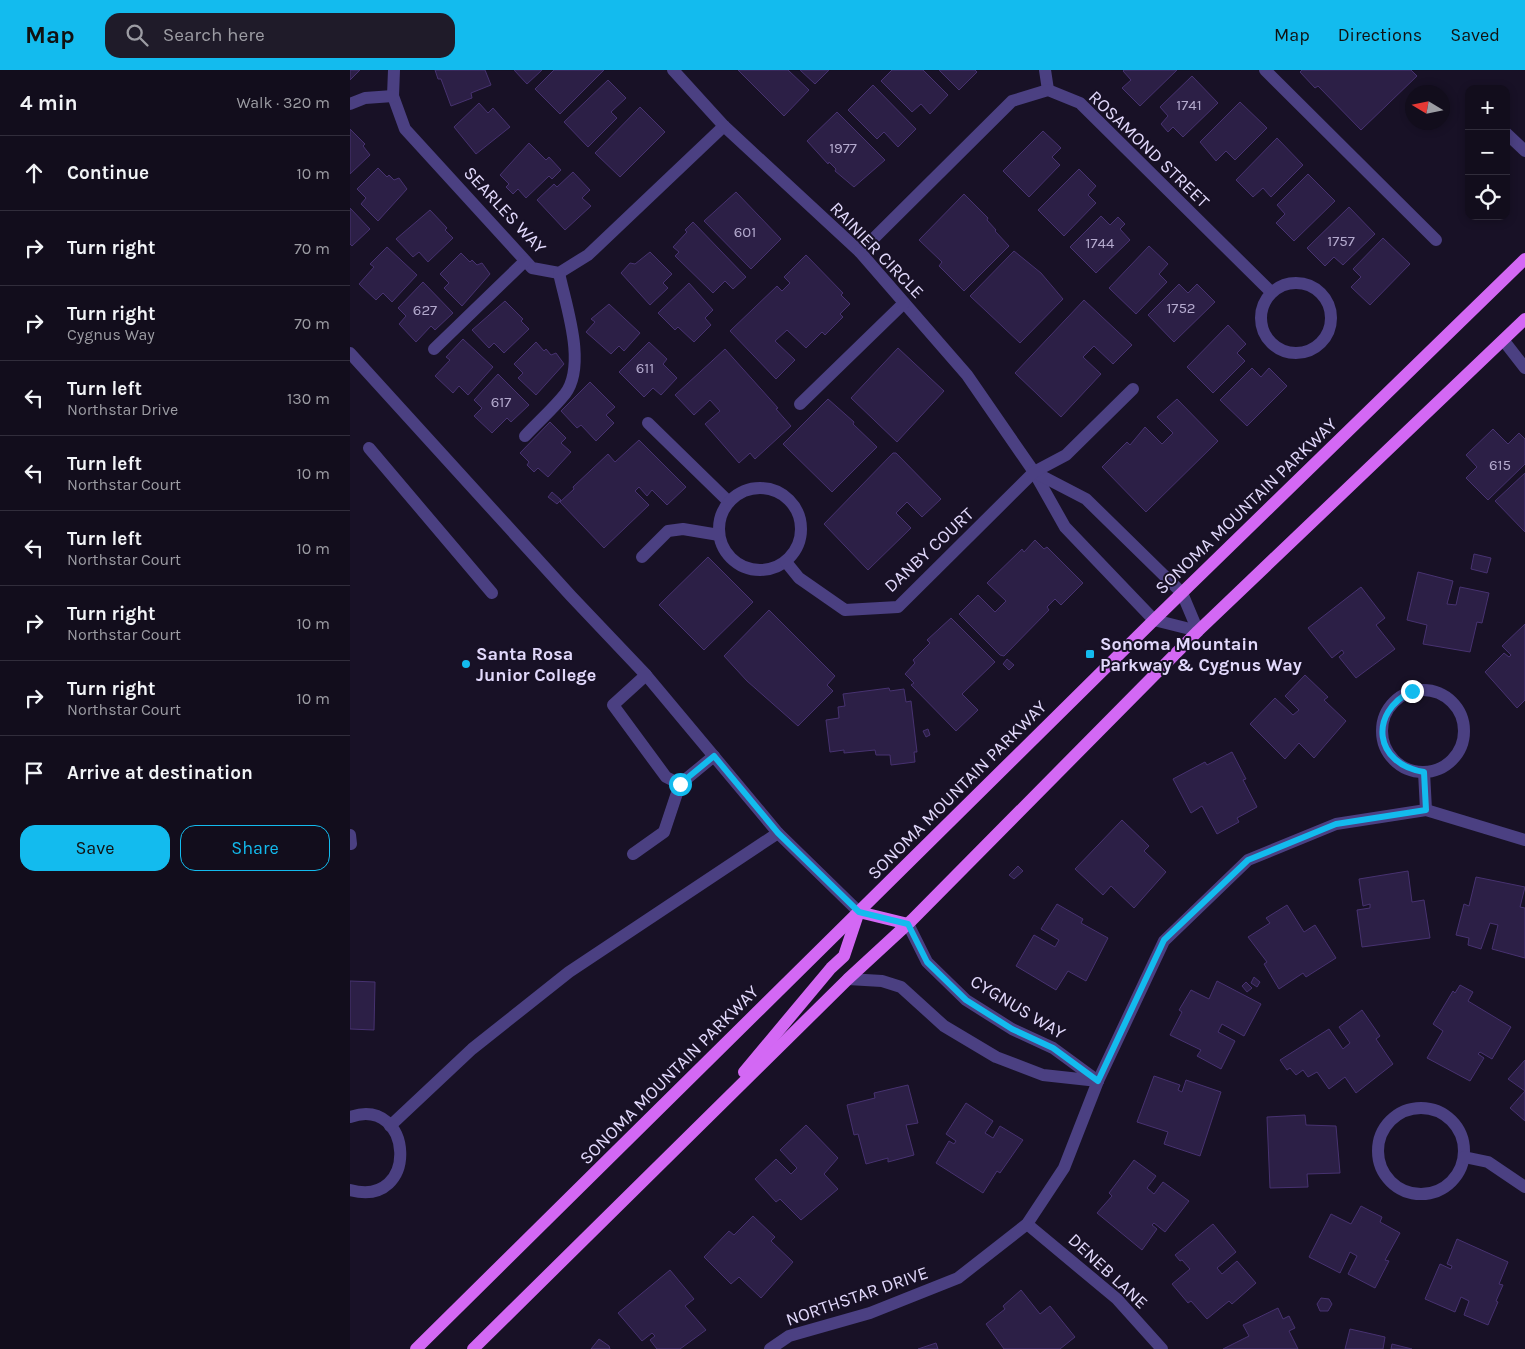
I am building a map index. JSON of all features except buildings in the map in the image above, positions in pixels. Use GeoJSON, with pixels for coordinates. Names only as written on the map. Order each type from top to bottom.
{"type":"FeatureCollection","features":[{"type":"Feature","properties":{"kind":"main road","name":"SONOMA MOUNTAIN PARKWAY"},"geometry":{"type":"LineString","coordinates":[[416,1349],[1154,620],[1525,259]]}},
{"type":"Feature","properties":{"kind":"main road"},"geometry":{"type":"LineString","coordinates":[[473,1349],[848,978],[908,924],[1198,631],[1525,320]]}},
{"type":"Feature","properties":{"kind":"main road"},"geometry":{"type":"LineString","coordinates":[[694,1132],[844,956],[859,912],[908,924]]}},
{"type":"Feature","properties":{"kind":"street","name":"SEARLES WAY"},"geometry":{"type":"LineString","coordinates":[[394,70],[393,96],[405,129],[532,268],[560,273]]}},
{"type":"Feature","properties":{"kind":"street","name":"RAINIER CIRCLE"},"geometry":{"type":"LineString","coordinates":[[673,70],[724,126],[860,252],[967,375],[1034,472],[1064,527],[1154,620]]}},
{"type":"Feature","properties":{"kind":"street"},"geometry":{"type":"LineString","coordinates":[[860,252],[1012,101],[1048,90],[1045,70]]}},
{"type":"Feature","properties":{"kind":"street"},"geometry":{"type":"LineString","coordinates":[[1265,70],[1436,240]]}},
{"type":"Feature","properties":{"kind":"street","name":"ROSAMOND STREET"},"geometry":{"type":"LineString","coordinates":[[1048,90],[1080,103],[1271,292]]}},
{"type":"Feature","properties":{"kind":"street"},"geometry":{"type":"LineString","coordinates":[[350,104],[365,98],[393,96]]}},
{"type":"Feature","properties":{"kind":"street"},"geometry":{"type":"LineString","coordinates":[[525,436],[566,393],[573,379],[575,346],[560,273],[588,255],[724,126]]}},
{"type":"Feature","properties":{"kind":"street"},"geometry":{"type":"LineString","coordinates":[[1510,137],[1525,151]]}},
{"type":"Feature","properties":{"kind":"street"},"geometry":{"type":"LineString","coordinates":[[434,349],[526,261]]}},
{"type":"Feature","properties":{"kind":"street"},"geometry":{"type":"LineString","coordinates":[[1299,283],[1316,289],[1324,297],[1329,308],[1331,320],[1328,332],[1321,342],[1312,349],[1301,353],[1284,351],[1270,343],[1264,334],[1261,312],[1271,292],[1281,286],[1299,283]]}},
{"type":"Feature","properties":{"kind":"street"},"geometry":{"type":"LineString","coordinates":[[800,404],[904,303]]}},
{"type":"Feature","properties":{"kind":"street"},"geometry":{"type":"LineString","coordinates":[[1504,341],[1525,368]]}},
{"type":"Feature","properties":{"kind":"street"},"geometry":{"type":"LineString","coordinates":[[350,353],[571,596],[646,675],[778,833],[859,912]]}},
{"type":"Feature","properties":{"kind":"street","name":"DANBY COURT"},"geometry":{"type":"LineString","coordinates":[[786,562],[799,578],[844,610],[898,607],[1034,472],[1066,455],[1133,389]]}},
{"type":"Feature","properties":{"kind":"street"},"geometry":{"type":"LineString","coordinates":[[648,423],[729,502]]}},
{"type":"Feature","properties":{"kind":"street"},"geometry":{"type":"LineString","coordinates":[[369,448],[492,593]]}},
{"type":"Feature","properties":{"kind":"street","name":"RAINIER CIRCLE"},"geometry":{"type":"LineString","coordinates":[[1034,472],[1086,499],[1182,593],[1198,631]]}},
{"type":"Feature","properties":{"kind":"street"},"geometry":{"type":"LineString","coordinates":[[760,487],[773,489],[784,494],[794,503],[800,515],[802,528],[800,541],[795,552],[786,562],[773,569],[759,570],[745,567],[728,554],[719,535],[720,520],[729,502],[734,496],[747,489],[760,487]]}},
{"type":"Feature","properties":{"kind":"street"},"geometry":{"type":"LineString","coordinates":[[642,557],[668,531],[683,529],[719,535]]}},
{"type":"Feature","properties":{"kind":"street"},"geometry":{"type":"LineString","coordinates":[[1154,620],[1198,631]]}},
{"type":"Feature","properties":{"kind":"street"},"geometry":{"type":"LineString","coordinates":[[646,675],[613,705],[666,777],[680,784]]}},
{"type":"Feature","properties":{"kind":"street"},"geometry":{"type":"LineString","coordinates":[[1425,689],[1438,692],[1449,698],[1457,707],[1463,719],[1464,731],[1462,744],[1457,755],[1447,764],[1436,770],[1424,772],[1411,770],[1399,764],[1390,755],[1384,743],[1382,730],[1384,717],[1390,705],[1412,691],[1425,689]]}},
{"type":"Feature","properties":{"kind":"street"},"geometry":{"type":"LineString","coordinates":[[633,854],[664,832],[680,784],[714,756]]}},
{"type":"Feature","properties":{"kind":"street"},"geometry":{"type":"LineString","coordinates":[[1424,772],[1426,810]]}},
{"type":"Feature","properties":{"kind":"street","name":"NORTHSTAR DRIVE"},"geometry":{"type":"LineString","coordinates":[[770,1349],[789,1336],[870,1313],[958,1278],[1027,1224],[1064,1168],[1098,1081],[1164,940],[1248,860],[1336,824],[1426,810],[1525,840]]}},
{"type":"Feature","properties":{"kind":"street"},"geometry":{"type":"LineString","coordinates":[[390,1126],[472,1049],[569,972],[778,833]]}},
{"type":"Feature","properties":{"kind":"street","name":"CYGNUS WAY"},"geometry":{"type":"LineString","coordinates":[[908,924],[927,962],[966,1000],[1012,1029],[1053,1048],[1098,1081]]}},
{"type":"Feature","properties":{"kind":"street"},"geometry":{"type":"LineString","coordinates":[[848,978],[882,981],[900,987],[944,1026],[996,1057],[1043,1075],[1098,1081]]}},
{"type":"Feature","properties":{"kind":"street"},"geometry":{"type":"LineString","coordinates":[[1425,1108],[1438,1112],[1450,1119],[1459,1130],[1464,1143],[1464,1157],[1459,1171],[1450,1183],[1438,1191],[1423,1194],[1402,1189],[1386,1176],[1380,1163],[1378,1149],[1381,1136],[1388,1124],[1405,1112],[1425,1108]]}},
{"type":"Feature","properties":{"kind":"street"},"geometry":{"type":"LineString","coordinates":[[350,1117],[368,1115],[380,1118],[390,1126],[398,1137],[402,1150],[400,1164],[395,1176],[385,1186],[373,1191],[360,1193],[350,1190]]}},
{"type":"Feature","properties":{"kind":"street"},"geometry":{"type":"LineString","coordinates":[[1464,1157],[1488,1162],[1525,1188]]}},
{"type":"Feature","properties":{"kind":"street","name":"DENEB LANE"},"geometry":{"type":"LineString","coordinates":[[1027,1224],[1117,1298],[1162,1349]]}},
{"type":"Feature","properties":{"kind":"place","name":"Sonoma Mountain Parkway & Cygnus Way"},"geometry":{"type":"Point","coordinates":[1090,654]}},
{"type":"Feature","properties":{"kind":"place","name":"Santa Rosa Junior College"},"geometry":{"type":"Point","coordinates":[466,664]}},
{"type":"Feature","properties":{"kind":"route"},"geometry":{"type":"LineString","coordinates":[[680,784],[714,756],[778,833],[859,912],[908,924],[927,962],[966,1000],[1012,1029],[1053,1048],[1098,1081],[1164,940],[1248,860],[1336,824],[1426,810],[1424,772],[1411,770],[1399,764],[1390,755],[1384,743],[1382,730],[1384,717],[1390,705],[1412,691]]}}]}
